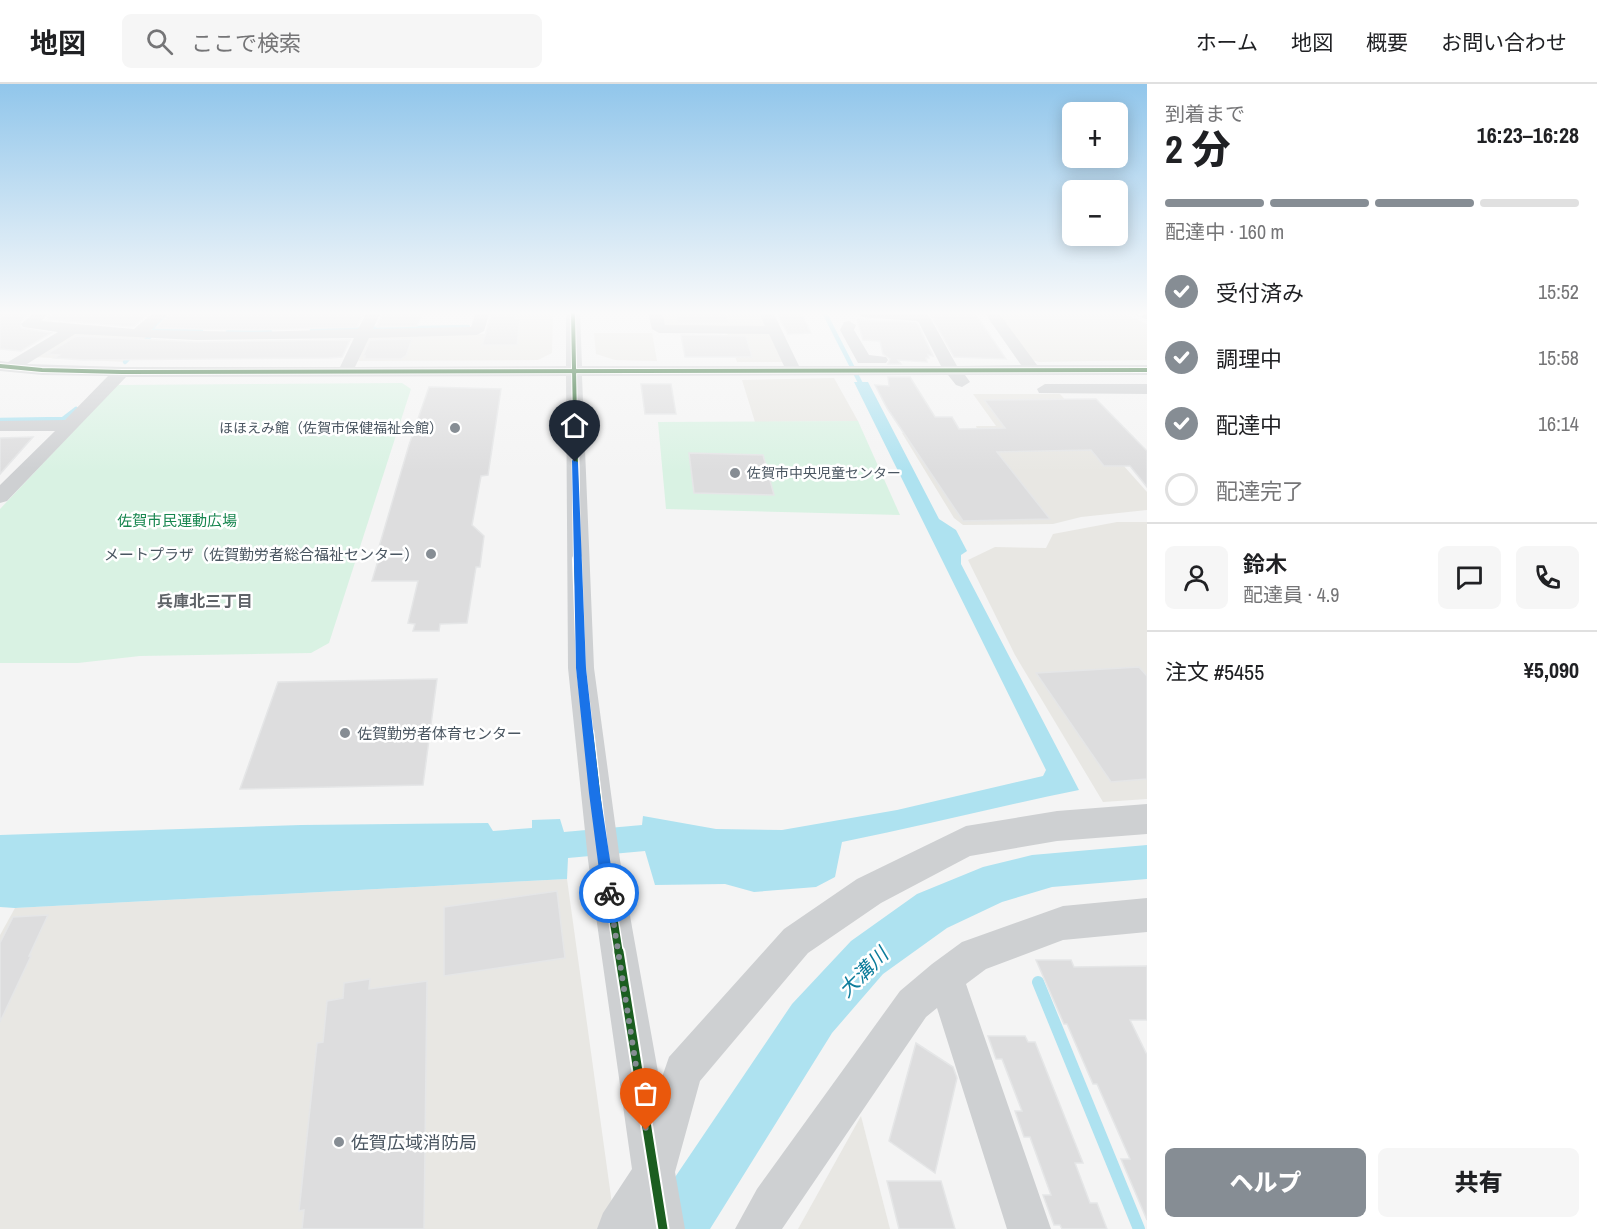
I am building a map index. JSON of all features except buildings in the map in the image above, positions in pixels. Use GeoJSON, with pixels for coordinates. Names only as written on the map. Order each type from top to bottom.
{"type":"FeatureCollection","features":[{"type":"Feature","properties":{"kind":"street"},"geometry":{"type":"LineString","coordinates":[[345,372],[348,365]]}},
{"type":"Feature","properties":{"kind":"street"},"geometry":{"type":"LineString","coordinates":[[573,365],[580,657],[601,842],[658,1200]]}},
{"type":"Feature","properties":{"kind":"street"},"geometry":{"type":"LineString","coordinates":[[791,365],[794,371]]}},
{"type":"Feature","properties":{"kind":"street"},"geometry":{"type":"LineString","coordinates":[[949,365],[958,378],[968,386],[979,389]]}},
{"type":"Feature","properties":{"kind":"street"},"geometry":{"type":"LineString","coordinates":[[1028,365],[1032,371]]}},
{"type":"Feature","properties":{"kind":"street"},"geometry":{"type":"LineString","coordinates":[[6,366],[122,372],[573,370],[842,372],[870,366],[953,372],[1147,370]]}},
{"type":"Feature","properties":{"kind":"street"},"geometry":{"type":"LineString","coordinates":[[4,489],[122,372]]}},
{"type":"Feature","properties":{"kind":"street"},"geometry":{"type":"LineString","coordinates":[[1027,389],[1147,389]]}},
{"type":"Feature","properties":{"kind":"street"},"geometry":{"type":"LineString","coordinates":[[0,426],[70,424]]}},
{"type":"Feature","properties":{"kind":"street"},"geometry":{"type":"LineString","coordinates":[[619,1229],[658,1200],[682,1071],[796,941],[869,891],[966,841],[1057,826],[1147,819]]}},
{"type":"Feature","properties":{"kind":"street"},"geometry":{"type":"LineString","coordinates":[[757,1229],[772,1204],[913,1004],[945,977],[975,955],[1064,922],[1147,915]]}},
{"type":"Feature","properties":{"kind":"street"},"geometry":{"type":"LineString","coordinates":[[945,977],[1029,1229]]}},
{"type":"Feature","properties":{"kind":"shaded area"},"geometry":{"type":"Polygon","coordinates":[[[834,378],[858,421],[755,422],[742,380],[834,378]]]}},
{"type":"Feature","properties":{"kind":"shaded area"},"geometry":{"type":"Polygon","coordinates":[[[973,394],[1060,394],[1147,492],[1147,510],[1081,517],[1053,524],[963,525],[954,518],[902,433],[978,432],[976,426],[996,426],[973,394]]]}},
{"type":"Feature","properties":{"kind":"shaded area"},"geometry":{"type":"Polygon","coordinates":[[[1117,522],[1147,522],[1147,799],[1103,802],[1015,655],[968,560],[995,547],[1046,548],[1053,534],[1117,522]]]}},
{"type":"Feature","properties":{"kind":"shaded area"},"geometry":{"type":"Polygon","coordinates":[[[567,879],[612,1204],[604,1229],[0,1229],[0,935],[15,908],[567,879]]]}},
{"type":"Feature","properties":{"kind":"shaded area"},"geometry":{"type":"Polygon","coordinates":[[[861,1116],[890,1229],[798,1229],[861,1116]]]}},
{"type":"Feature","properties":{"kind":"green space","name":"佐賀市民運動広場"},"geometry":{"type":"Polygon","coordinates":[[[402,383],[411,389],[329,643],[311,653],[140,656],[78,663],[0,663],[0,509],[117,385],[402,383]]]}},
{"type":"Feature","properties":{"kind":"green space"},"geometry":{"type":"Polygon","coordinates":[[[858,421],[900,515],[666,509],[658,422],[858,421]]]}},
{"type":"Feature","properties":{"kind":"water"},"geometry":{"type":"Polygon","coordinates":[[[854,382],[868,382],[939,519],[956,530],[967,551],[961,555],[961,564],[1079,790],[842,842],[835,877],[816,887],[754,892],[725,884],[655,885],[645,851],[568,858],[567,879],[0,907],[0,835],[301,825],[488,823],[493,831],[532,828],[532,820],[560,819],[564,832],[642,825],[643,816],[716,829],[782,830],[897,810],[1043,776],[1046,770],[854,382]]]}},
{"type":"Feature","properties":{"kind":"water","name":"大溝川"},"geometry":{"type":"Polygon","coordinates":[[[1147,845],[1147,879],[1052,887],[1002,902],[947,928],[883,974],[832,1033],[710,1229],[640,1229],[792,1004],[851,941],[917,894],[983,867],[1032,855],[1147,845]]]}},
{"type":"Feature","properties":{"kind":"waterway"},"geometry":{"type":"LineString","coordinates":[[851,365],[864,390]]}},
{"type":"Feature","properties":{"kind":"waterway"},"geometry":{"type":"LineString","coordinates":[[0,420],[63,419],[76,409]]}},
{"type":"Feature","properties":{"kind":"waterway"},"geometry":{"type":"LineString","coordinates":[[1038,982],[1139,1229]]}},
{"type":"Feature","properties":{"kind":"cycle path"},"geometry":{"type":"LineString","coordinates":[[574,365],[581,668],[604,860],[663,1229]]}},
{"type":"Feature","properties":{"kind":"cycle path"},"geometry":{"type":"LineString","coordinates":[[0,366],[42,370],[122,372],[1147,370]]}},
{"type":"Feature","properties":{"kind":"way so far"},"geometry":{"type":"LineString","coordinates":[[609,893],[646,1130]]}},
{"type":"Feature","properties":{"kind":"place","name":"ほほえみ館（佐賀市保健福祉会館）"},"geometry":{"type":"Point","coordinates":[455,428]}},
{"type":"Feature","properties":{"kind":"place","name":"佐賀市中央児童センター"},"geometry":{"type":"Point","coordinates":[735,473]}},
{"type":"Feature","properties":{"kind":"place","name":"メートプラザ（佐賀勤労者総合福祉センター）"},"geometry":{"type":"Point","coordinates":[431,554]}},
{"type":"Feature","properties":{"kind":"place","name":"佐賀勤労者体育センター"},"geometry":{"type":"Point","coordinates":[345,733]}},
{"type":"Feature","properties":{"kind":"place","name":"佐賀広域消防局"},"geometry":{"type":"Point","coordinates":[339,1142]}},
{"type":"Feature","properties":{"kind":"district","name":"兵庫北三丁目"},"geometry":{"type":"Point","coordinates":[205,601]}},
{"type":"Feature","properties":{"kind":"route"},"geometry":{"type":"LineString","coordinates":[[575,462],[581,668],[594,793],[609,893]]}}]}
